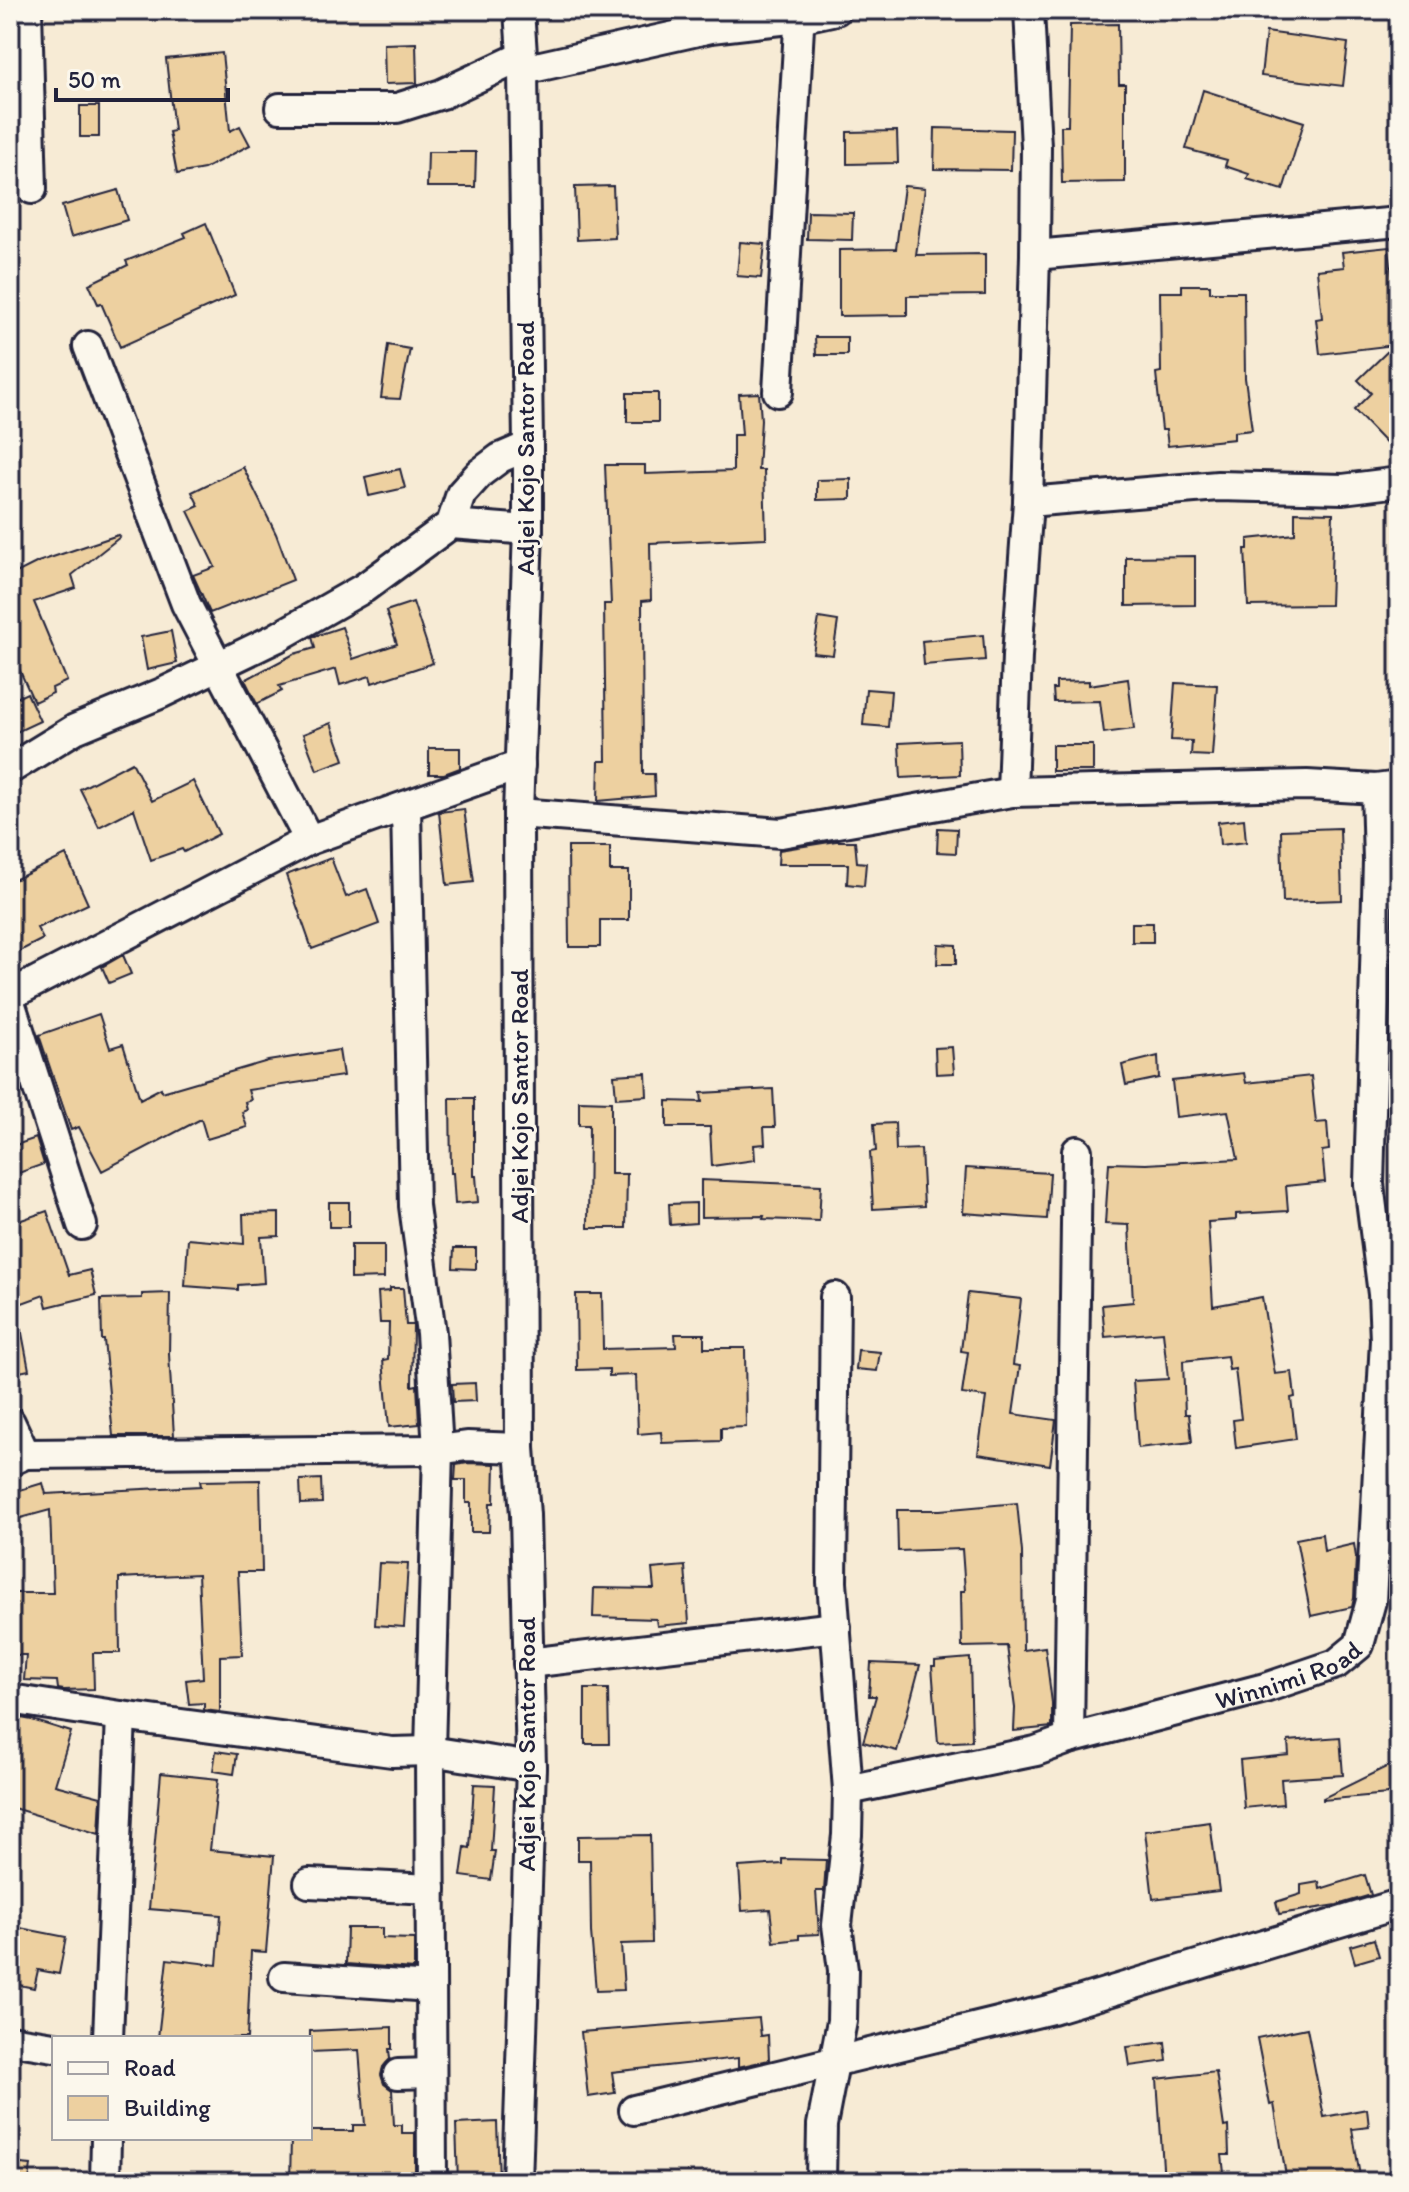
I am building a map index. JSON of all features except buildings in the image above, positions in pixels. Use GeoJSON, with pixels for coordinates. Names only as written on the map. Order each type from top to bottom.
{"type":"FeatureCollection","features":[{"type":"Feature","properties":{"kind":"street"},"geometry":{"type":"LineString","coordinates":[[27,10],[32,189]]}},
{"type":"Feature","properties":{"kind":"street","name":"Adjei Kojo Santor Road"},"geometry":{"type":"LineString","coordinates":[[517,2182],[531,1767],[520,1448],[518,813],[528,446],[519,10]]}},
{"type":"Feature","properties":{"kind":"street"},"geometry":{"type":"LineString","coordinates":[[280,108],[397,108],[522,64],[711,28],[836,10]]}},
{"type":"Feature","properties":{"kind":"street"},"geometry":{"type":"LineString","coordinates":[[1012,792],[1017,656],[1028,502],[1035,255],[1036,147],[1029,10]]}},
{"type":"Feature","properties":{"kind":"street"},"geometry":{"type":"LineString","coordinates":[[778,392],[800,14]]}},
{"type":"Feature","properties":{"kind":"street"},"geometry":{"type":"LineString","coordinates":[[1035,255],[1399,222]]}},
{"type":"Feature","properties":{"kind":"street"},"geometry":{"type":"LineString","coordinates":[[88,346],[170,565],[218,666],[309,840]]}},
{"type":"Feature","properties":{"kind":"street"},"geometry":{"type":"LineString","coordinates":[[10,769],[75,729],[162,693],[276,638],[364,588],[451,524],[461,494],[480,473],[500,458],[528,446]]}},
{"type":"Feature","properties":{"kind":"street"},"geometry":{"type":"LineString","coordinates":[[1028,502],[1218,486],[1343,489],[1399,482]]}},
{"type":"Feature","properties":{"kind":"street"},"geometry":{"type":"LineString","coordinates":[[451,524],[528,530]]}},
{"type":"Feature","properties":{"kind":"street"},"geometry":{"type":"LineString","coordinates":[[10,995],[309,840],[520,765]]}},
{"type":"Feature","properties":{"kind":"street"},"geometry":{"type":"LineString","coordinates":[[518,813],[781,833],[1012,792],[1307,785],[1387,787]]}},
{"type":"Feature","properties":{"kind":"street","name":"Winnimi Road"},"geometry":{"type":"LineString","coordinates":[[848,1790],[1036,1751],[1069,1739],[1265,1688],[1336,1664],[1359,1645],[1371,1601],[1385,1340],[1383,1294],[1369,1184],[1378,861],[1387,787]]}},
{"type":"Feature","properties":{"kind":"street"},"geometry":{"type":"LineString","coordinates":[[406,806],[414,1206],[431,1333],[438,1450],[430,1751],[432,2182]]}},
{"type":"Feature","properties":{"kind":"street"},"geometry":{"type":"LineString","coordinates":[[10,1002],[82,1225]]}},
{"type":"Feature","properties":{"kind":"street"},"geometry":{"type":"LineString","coordinates":[[1069,1739],[1077,1151]]}},
{"type":"Feature","properties":{"kind":"street"},"geometry":{"type":"LineString","coordinates":[[821,2182],[822,2125],[842,2021],[843,1970],[837,1925],[847,1835],[848,1790],[832,1582],[835,1297]]}},
{"type":"Feature","properties":{"kind":"street"},"geometry":{"type":"LineString","coordinates":[[10,1422],[18,1457],[438,1450],[467,1446],[520,1448]]}},
{"type":"Feature","properties":{"kind":"street"},"geometry":{"type":"LineString","coordinates":[[528,1663],[836,1627]]}},
{"type":"Feature","properties":{"kind":"street"},"geometry":{"type":"LineString","coordinates":[[10,1699],[392,1752],[430,1751],[531,1767]]}},
{"type":"Feature","properties":{"kind":"street"},"geometry":{"type":"LineString","coordinates":[[108,2036],[121,1716]]}},
{"type":"Feature","properties":{"kind":"street"},"geometry":{"type":"LineString","coordinates":[[309,1883],[431,1889]]}},
{"type":"Feature","properties":{"kind":"street"},"geometry":{"type":"LineString","coordinates":[[634,2110],[1052,2009],[1399,1904]]}},
{"type":"Feature","properties":{"kind":"street"},"geometry":{"type":"LineString","coordinates":[[284,1977],[431,1987]]}},
{"type":"Feature","properties":{"kind":"street"},"geometry":{"type":"LineString","coordinates":[[10,2040],[52,2047]]}},
{"type":"Feature","properties":{"kind":"street"},"geometry":{"type":"LineString","coordinates":[[398,2074],[431,2073]]}},
{"type":"Feature","properties":{"kind":"street"},"geometry":{"type":"LineString","coordinates":[[105,2182],[106,2140]]}}]}
